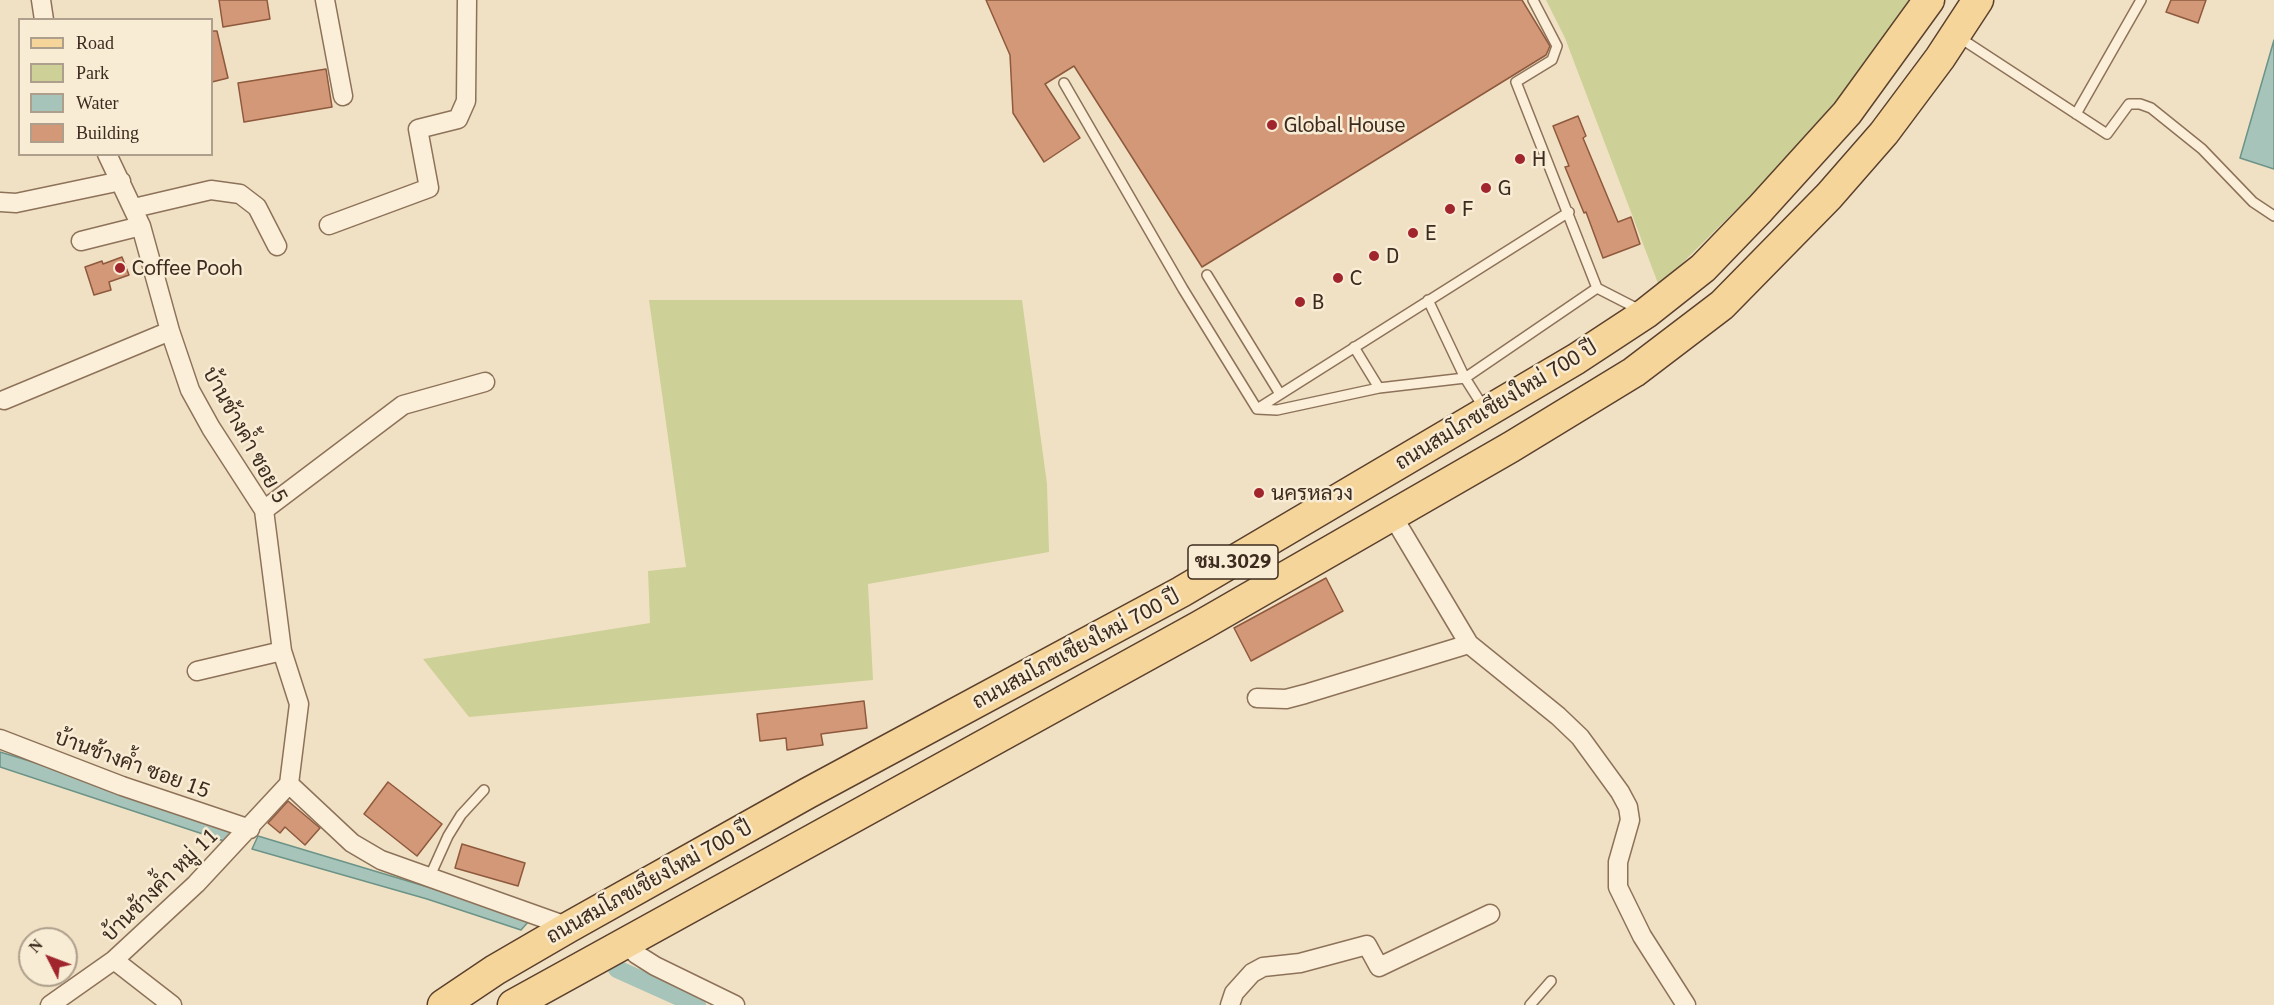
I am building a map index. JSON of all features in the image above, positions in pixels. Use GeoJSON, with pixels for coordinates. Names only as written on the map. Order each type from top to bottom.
{"type":"FeatureCollection","features":[{"type":"Feature","properties":{"kind":"main road","name":"ถนนสมโภชเชียงใหม่ 700 ปี"},"geometry":{"type":"LineString","coordinates":[[443,1005],[495,970],[569,927],[808,793],[1181,592],[1576,359],[1646,313],[1703,268],[1847,113],[1929,0]]}},
{"type":"Feature","properties":{"kind":"main road","name":"ถนนสมโภชเชียงใหม่ 700 ปี"},"geometry":{"type":"LineString","coordinates":[[513,1005],[1190,632],[1634,372],[1722,305],[1829,196],[1884,133],[1978,0]]}},
{"type":"Feature","properties":{"kind":"street"},"geometry":{"type":"LineString","coordinates":[[41,0],[44,18]]}},
{"type":"Feature","properties":{"kind":"street"},"geometry":{"type":"LineString","coordinates":[[325,0],[343,96]]}},
{"type":"Feature","properties":{"kind":"street"},"geometry":{"type":"LineString","coordinates":[[328,225],[429,188],[418,129],[458,119],[466,100],[467,0]]}},
{"type":"Feature","properties":{"kind":"street","name":"บ้านช้างค้ำ ซอย 5"},"geometry":{"type":"LineString","coordinates":[[108,156],[141,226],[170,331],[190,390],[211,428],[264,510],[282,651],[299,704],[289,784]]}},
{"type":"Feature","properties":{"kind":"street"},"geometry":{"type":"LineString","coordinates":[[0,202],[16,203],[121,181]]}},
{"type":"Feature","properties":{"kind":"street"},"geometry":{"type":"LineString","coordinates":[[134,207],[211,190],[240,194],[257,207],[277,246]]}},
{"type":"Feature","properties":{"kind":"street"},"geometry":{"type":"LineString","coordinates":[[81,241],[141,226]]}},
{"type":"Feature","properties":{"kind":"street"},"geometry":{"type":"LineString","coordinates":[[4,400],[170,331]]}},
{"type":"Feature","properties":{"kind":"street"},"geometry":{"type":"LineString","coordinates":[[264,510],[403,405],[485,382]]}},
{"type":"Feature","properties":{"kind":"street"},"geometry":{"type":"LineString","coordinates":[[1392,515],[1469,644],[1580,737],[1620,792],[1628,807],[1630,820],[1618,862],[1618,887],[1642,936],[1686,1005]]}},
{"type":"Feature","properties":{"kind":"street"},"geometry":{"type":"LineString","coordinates":[[1257,698],[1286,699],[1377,674],[1469,644]]}},
{"type":"Feature","properties":{"kind":"street"},"geometry":{"type":"LineString","coordinates":[[197,671],[282,651]]}},
{"type":"Feature","properties":{"kind":"street","name":"บ้านช้างค้ำ ซอย 15"},"geometry":{"type":"LineString","coordinates":[[0,739],[123,786],[250,829]]}},
{"type":"Feature","properties":{"kind":"street"},"geometry":{"type":"LineString","coordinates":[[289,784],[352,843],[381,860],[569,927]]}},
{"type":"Feature","properties":{"kind":"street","name":"บ้านช้างค้ำ หมู่ 11"},"geometry":{"type":"LineString","coordinates":[[50,1005],[114,960],[196,884],[250,829],[289,784]]}},
{"type":"Feature","properties":{"kind":"street"},"geometry":{"type":"LineString","coordinates":[[1230,1005],[1234,993],[1243,982],[1263,967],[1300,963],[1367,945],[1379,967],[1490,914]]}},
{"type":"Feature","properties":{"kind":"street"},"geometry":{"type":"LineString","coordinates":[[625,942],[636,954],[655,966],[735,1005]]}},
{"type":"Feature","properties":{"kind":"street"},"geometry":{"type":"LineString","coordinates":[[114,960],[172,1005]]}},
{"type":"Feature","properties":{"kind":"lane"},"geometry":{"type":"LineString","coordinates":[[1533,0],[1557,46],[1552,60],[1516,82],[1597,288],[1646,313]]}},
{"type":"Feature","properties":{"kind":"lane"},"geometry":{"type":"LineString","coordinates":[[2076,114],[2141,0]]}},
{"type":"Feature","properties":{"kind":"lane"},"geometry":{"type":"LineString","coordinates":[[1955,35],[2106,134],[2129,104],[2140,104],[2151,108],[2202,149],[2253,202],[2274,216]]}},
{"type":"Feature","properties":{"kind":"lane"},"geometry":{"type":"LineString","coordinates":[[1064,83],[1183,289],[1257,409]]}},
{"type":"Feature","properties":{"kind":"lane"},"geometry":{"type":"LineString","coordinates":[[1257,409],[1569,212]]}},
{"type":"Feature","properties":{"kind":"lane"},"geometry":{"type":"LineString","coordinates":[[1207,274],[1280,394]]}},
{"type":"Feature","properties":{"kind":"lane"},"geometry":{"type":"LineString","coordinates":[[1257,409],[1277,410],[1379,388],[1465,378],[1597,288]]}},
{"type":"Feature","properties":{"kind":"lane"},"geometry":{"type":"LineString","coordinates":[[1428,300],[1465,378],[1486,412]]}},
{"type":"Feature","properties":{"kind":"lane"},"geometry":{"type":"LineString","coordinates":[[1354,347],[1379,388]]}},
{"type":"Feature","properties":{"kind":"lane"},"geometry":{"type":"LineString","coordinates":[[430,876],[448,836],[461,816],[484,790]]}},
{"type":"Feature","properties":{"kind":"lane"},"geometry":{"type":"LineString","coordinates":[[1530,1005],[1551,981]]}},
{"type":"Feature","properties":{"kind":"green space"},"geometry":{"type":"Polygon","coordinates":[[[1546,0],[1914,0],[1827,120],[1659,286],[1565,38],[1546,0]]]}},
{"type":"Feature","properties":{"kind":"green space"},"geometry":{"type":"Polygon","coordinates":[[[649,300],[1022,300],[1047,484],[1049,552],[868,584],[873,680],[469,717],[423,659],[650,623],[648,571],[686,567],[649,300]]]}},
{"type":"Feature","properties":{"kind":"water"},"geometry":{"type":"Polygon","coordinates":[[[2274,40],[2274,169],[2240,158],[2274,40]]]}},
{"type":"Feature","properties":{"kind":"water"},"geometry":{"type":"Polygon","coordinates":[[[0,752],[79,776],[237,830],[227,842],[0,767],[0,752]]]}},
{"type":"Feature","properties":{"kind":"water"},"geometry":{"type":"Polygon","coordinates":[[[258,836],[461,897],[529,921],[521,930],[427,899],[252,849],[258,836]]]}},
{"type":"Feature","properties":{"kind":"building"},"geometry":{"type":"Polygon","coordinates":[[[219,0],[267,0],[270,19],[223,27],[219,0]]]}},
{"type":"Feature","properties":{"kind":"building","name":"Global House"},"geometry":{"type":"Polygon","coordinates":[[[986,0],[1522,0],[1550,46],[1546,55],[1202,267],[1074,66],[1045,84],[1080,138],[1044,162],[1013,113],[1010,55],[986,0]]]}},
{"type":"Feature","properties":{"kind":"building"},"geometry":{"type":"Polygon","coordinates":[[[2171,0],[2206,0],[2198,23],[2166,12],[2171,0]]]}},
{"type":"Feature","properties":{"kind":"building"},"geometry":{"type":"Polygon","coordinates":[[[213,31],[217,31],[228,78],[213,82],[213,31]]]}},
{"type":"Feature","properties":{"kind":"building"},"geometry":{"type":"Polygon","coordinates":[[[326,69],[332,107],[244,122],[238,83],[326,69]]]}},
{"type":"Feature","properties":{"kind":"building"},"geometry":{"type":"Polygon","coordinates":[[[1578,116],[1586,136],[1583,138],[1618,222],[1631,217],[1640,244],[1603,258],[1586,212],[1584,213],[1565,167],[1569,166],[1553,126],[1578,116]]]}},
{"type":"Feature","properties":{"kind":"building"},"geometry":{"type":"Polygon","coordinates":[[[122,257],[129,275],[109,282],[111,290],[94,295],[85,267],[102,261],[103,264],[122,257]]]}},
{"type":"Feature","properties":{"kind":"building"},"geometry":{"type":"Polygon","coordinates":[[[1326,578],[1343,611],[1251,661],[1234,628],[1326,578]]]}},
{"type":"Feature","properties":{"kind":"building"},"geometry":{"type":"Polygon","coordinates":[[[864,701],[867,728],[821,734],[823,745],[787,750],[786,738],[760,741],[757,714],[864,701]]]}},
{"type":"Feature","properties":{"kind":"building"},"geometry":{"type":"Polygon","coordinates":[[[388,782],[442,824],[417,856],[364,814],[388,782]]]}},
{"type":"Feature","properties":{"kind":"building"},"geometry":{"type":"Polygon","coordinates":[[[288,801],[320,828],[305,845],[285,827],[280,833],[268,823],[288,801]]]}},
{"type":"Feature","properties":{"kind":"building"},"geometry":{"type":"Polygon","coordinates":[[[462,844],[525,863],[518,886],[455,868],[462,844]]]}},
{"type":"Feature","properties":{"kind":"waterway"},"geometry":{"type":"LineString","coordinates":[[617,969],[697,1005]]}},
{"type":"Feature","properties":{"kind":"place","name":"Global House"},"geometry":{"type":"Point","coordinates":[1272,125]}},
{"type":"Feature","properties":{"kind":"place","name":"H"},"geometry":{"type":"Point","coordinates":[1520,159]}},
{"type":"Feature","properties":{"kind":"place","name":"G"},"geometry":{"type":"Point","coordinates":[1486,188]}},
{"type":"Feature","properties":{"kind":"place","name":"F"},"geometry":{"type":"Point","coordinates":[1450,209]}},
{"type":"Feature","properties":{"kind":"place","name":"E"},"geometry":{"type":"Point","coordinates":[1413,233]}},
{"type":"Feature","properties":{"kind":"place","name":"D"},"geometry":{"type":"Point","coordinates":[1374,256]}},
{"type":"Feature","properties":{"kind":"place","name":"Coffee Pooh"},"geometry":{"type":"Point","coordinates":[120,268]}},
{"type":"Feature","properties":{"kind":"place","name":"C"},"geometry":{"type":"Point","coordinates":[1338,278]}},
{"type":"Feature","properties":{"kind":"place","name":"B"},"geometry":{"type":"Point","coordinates":[1300,302]}},
{"type":"Feature","properties":{"kind":"place","name":"นครหลวง"},"geometry":{"type":"Point","coordinates":[1259,493]}}]}
